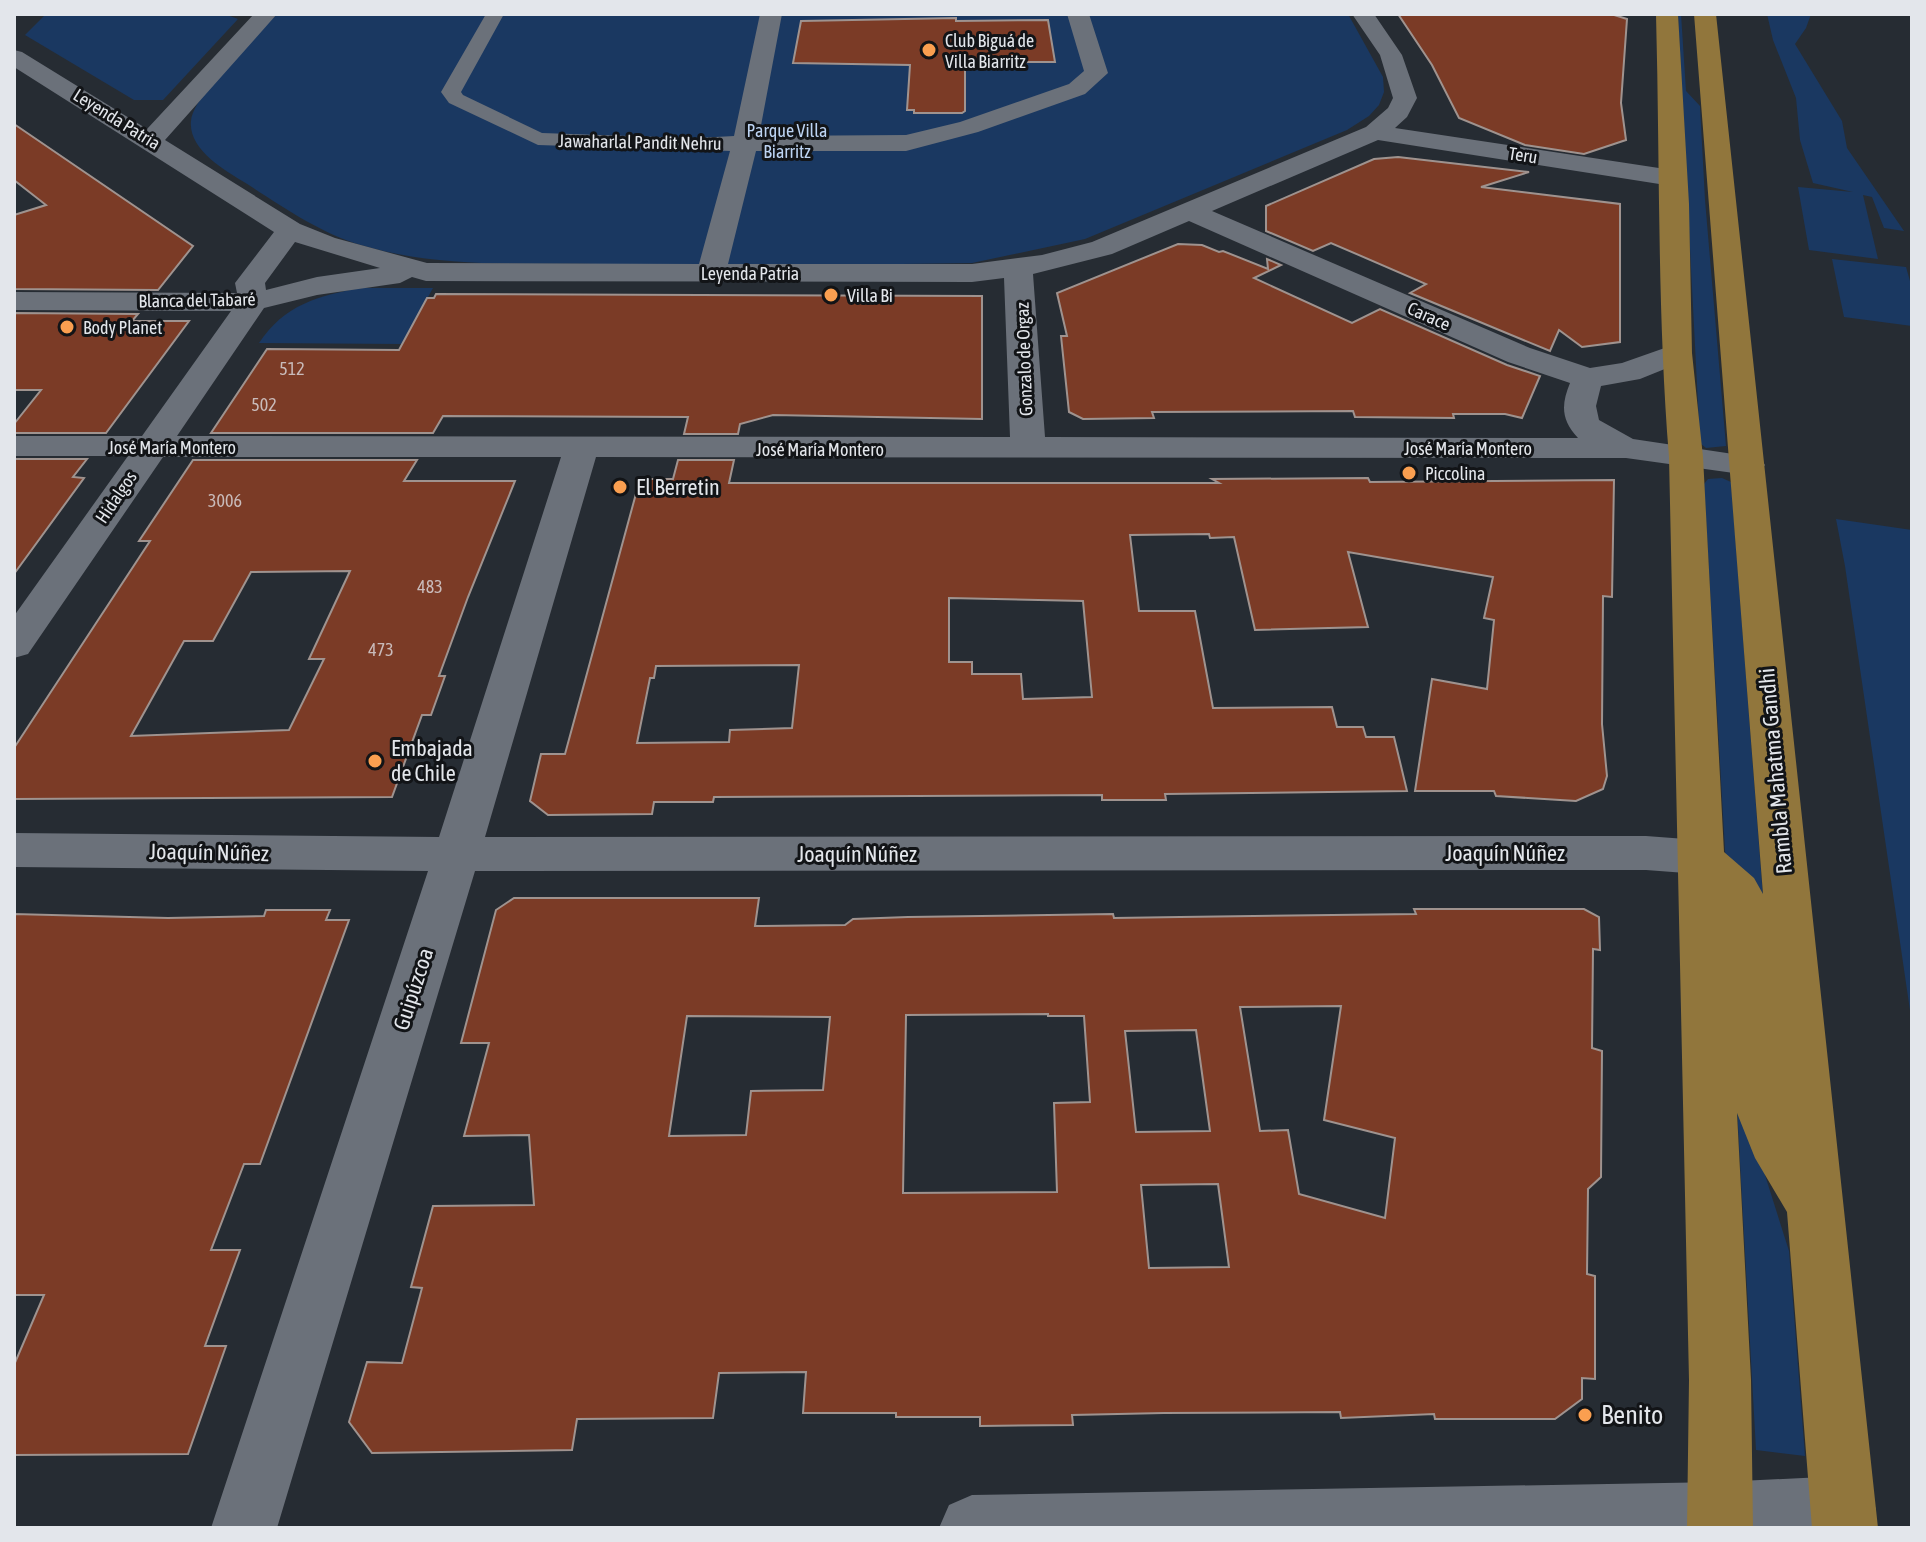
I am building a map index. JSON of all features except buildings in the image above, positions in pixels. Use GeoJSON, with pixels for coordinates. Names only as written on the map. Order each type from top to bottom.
{"type":"FeatureCollection","features":[{"type":"Feature","properties":{"kind":"main road"},"geometry":{"type":"LineString","coordinates":[[1667,14],[1676,353],[1686,457],[1720,1380],[1720,1522]]}},
{"type":"Feature","properties":{"kind":"main road"},"geometry":{"type":"LineString","coordinates":[[1686,14],[1693,88],[1715,114]]}},
{"type":"Feature","properties":{"kind":"main road","name":"Rambla Mahatma Gandhi"},"geometry":{"type":"LineString","coordinates":[[1705,14],[1844,1518]]}},
{"type":"Feature","properties":{"kind":"main road"},"geometry":{"type":"LineString","coordinates":[[1699,857],[1737,891],[1743,902],[1763,1109],[1774,1141],[1814,1204]]}},
{"type":"Feature","properties":{"kind":"street"},"geometry":{"type":"LineString","coordinates":[[151,140],[266,14]]}},
{"type":"Feature","properties":{"kind":"street","name":"Jawaharlal Pandit Nehru"},"geometry":{"type":"LineString","coordinates":[[495,14],[451,92],[456,99],[538,139],[688,144],[906,143],[957,131],[1077,89],[1096,73],[1078,14]]}},
{"type":"Feature","properties":{"kind":"street"},"geometry":{"type":"LineString","coordinates":[[711,273],[745,143],[771,14]]}},
{"type":"Feature","properties":{"kind":"street","name":"Leyenda Patria"},"geometry":{"type":"LineString","coordinates":[[14,57],[151,140],[290,230],[339,248],[426,272],[972,273],[1017,269],[1102,248],[1375,132],[1398,112],[1405,98],[1391,55],[1363,14]]}},
{"type":"Feature","properties":{"kind":"street","name":"Teru"},"geometry":{"type":"LineString","coordinates":[[1375,132],[1672,178]]}},
{"type":"Feature","properties":{"kind":"street","name":"Carace"},"geometry":{"type":"LineString","coordinates":[[1189,211],[1519,355],[1588,378],[1629,372],[1676,353]]}},
{"type":"Feature","properties":{"kind":"street","name":"Hidalgos"},"geometry":{"type":"LineString","coordinates":[[14,645],[253,302],[250,283],[290,230]]}},
{"type":"Feature","properties":{"kind":"street","name":"Gonzalo de Orgaz"},"geometry":{"type":"LineString","coordinates":[[1017,269],[1021,289],[1028,449]]}},
{"type":"Feature","properties":{"kind":"street","name":"Blanca del Tabaré"},"geometry":{"type":"LineString","coordinates":[[14,301],[253,302],[317,286],[375,276],[426,272]]}},
{"type":"Feature","properties":{"kind":"street","name":"José María Montero"},"geometry":{"type":"LineString","coordinates":[[1588,378],[1580,396],[1580,419],[1584,428],[1596,437],[1626,448]]}},
{"type":"Feature","properties":{"kind":"street","name":"José María Montero"},"geometry":{"type":"LineString","coordinates":[[14,446],[1626,448],[1748,465]]}},
{"type":"Feature","properties":{"kind":"street","name":"Guipúzcoa"},"geometry":{"type":"LineString","coordinates":[[244,1528],[581,449]]}},
{"type":"Feature","properties":{"kind":"street","name":"Joaquín Núñez"},"geometry":{"type":"LineString","coordinates":[[14,850],[457,854],[1646,853],[1699,857]]}},
{"type":"Feature","properties":{"kind":"street"},"geometry":{"type":"LineString","coordinates":[[972,1528],[1720,1522],[1844,1518]]}},
{"type":"Feature","properties":{"kind":"green space","name":"Parque Villa Biarritz"},"geometry":{"type":"Polygon","coordinates":[[[277,14],[1348,14],[1383,77],[1384,92],[1379,105],[1369,116],[1347,130],[1085,239],[972,263],[690,265],[448,261],[389,252],[330,233],[227,171],[209,158],[195,141],[191,121],[202,96],[277,14]]]}},
{"type":"Feature","properties":{"kind":"green space"},"geometry":{"type":"Polygon","coordinates":[[[1678,14],[1681,14],[1686,91],[1700,106],[1726,446],[1706,448],[1700,443],[1678,14]]]}},
{"type":"Feature","properties":{"kind":"green space"},"geometry":{"type":"Polygon","coordinates":[[[1767,14],[1811,14],[1795,44],[1842,121],[1847,148],[1904,231],[1884,228],[1872,197],[1863,195],[1878,259],[1809,250],[1798,187],[1853,192],[1813,183],[1800,140],[1796,98],[1773,40],[1767,14]]]}},
{"type":"Feature","properties":{"kind":"green space"},"geometry":{"type":"Polygon","coordinates":[[[227,15],[238,19],[163,100],[134,100],[25,35],[44,16],[227,15]]]}},
{"type":"Feature","properties":{"kind":"green space"},"geometry":{"type":"Polygon","coordinates":[[[1832,259],[1906,267],[1912,288],[1912,326],[1844,317],[1832,259]]]}},
{"type":"Feature","properties":{"kind":"green space"},"geometry":{"type":"Polygon","coordinates":[[[362,288],[433,288],[402,344],[259,343],[280,319],[304,304],[331,294],[362,288]]]}},
{"type":"Feature","properties":{"kind":"green space"},"geometry":{"type":"Polygon","coordinates":[[[1722,478],[1731,482],[1772,1014],[1726,867],[1704,484],[1708,479],[1722,478]]]}},
{"type":"Feature","properties":{"kind":"green space"},"geometry":{"type":"Polygon","coordinates":[[[1836,519],[1912,530],[1912,1024],[1845,566],[1836,519]]]}},
{"type":"Feature","properties":{"kind":"green space"},"geometry":{"type":"Polygon","coordinates":[[[1727,928],[1747,1118],[1789,1251],[1805,1456],[1756,1450],[1727,928]]]}},
{"type":"Feature","properties":{"kind":"place","name":"Club Biguá de Villa Biarritz"},"geometry":{"type":"Point","coordinates":[929,50]}},
{"type":"Feature","properties":{"kind":"place","name":"Villa Bi"},"geometry":{"type":"Point","coordinates":[831,295]}},
{"type":"Feature","properties":{"kind":"place","name":"Body Planet"},"geometry":{"type":"Point","coordinates":[67,327]}},
{"type":"Feature","properties":{"kind":"place","name":"Piccolina"},"geometry":{"type":"Point","coordinates":[1409,473]}},
{"type":"Feature","properties":{"kind":"place","name":"El Berretin"},"geometry":{"type":"Point","coordinates":[620,487]}},
{"type":"Feature","properties":{"kind":"place","name":"Embajada de Chile"},"geometry":{"type":"Point","coordinates":[375,761]}},
{"type":"Feature","properties":{"kind":"place","name":"Benito"},"geometry":{"type":"Point","coordinates":[1585,1415]}}]}
